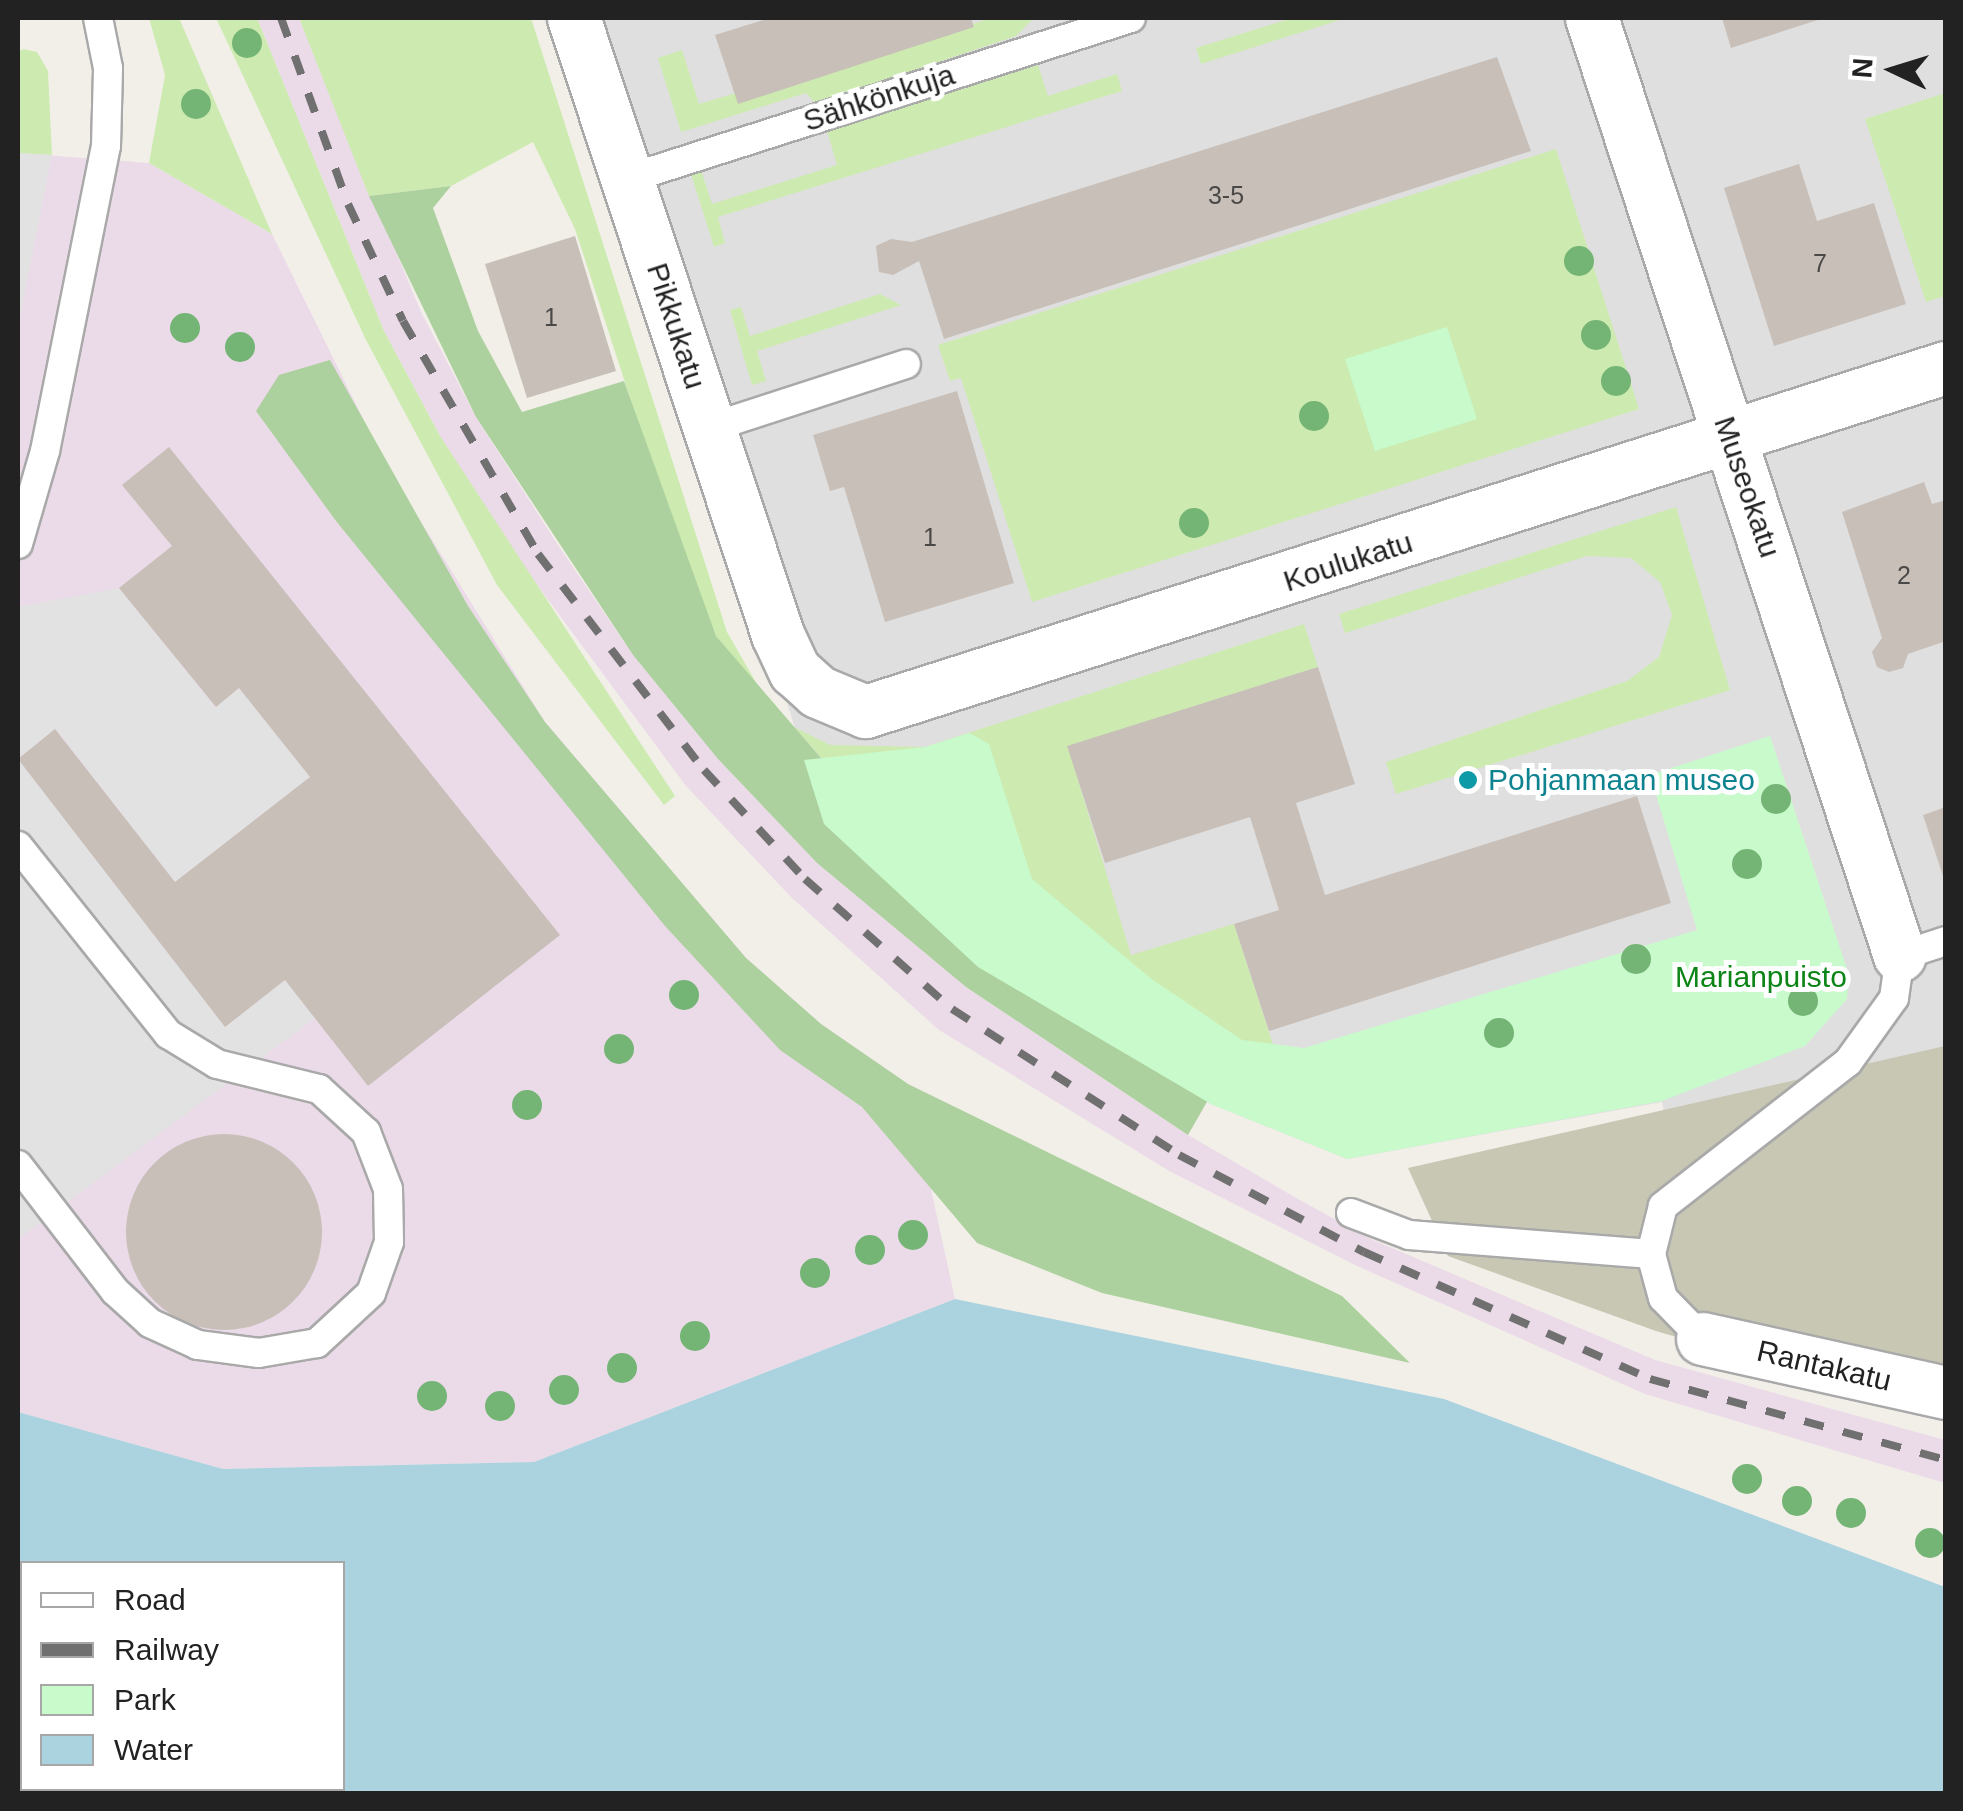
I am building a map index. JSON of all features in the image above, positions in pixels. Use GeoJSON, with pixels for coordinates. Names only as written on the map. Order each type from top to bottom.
{"type":"FeatureCollection","features":[{"type":"Feature","properties":{"kind":"street","name":"Pikkukatu"},"geometry":{"type":"LineString","coordinates":[[574,18],[778,635]]}},
{"type":"Feature","properties":{"kind":"street","name":"Museokatu"},"geometry":{"type":"LineString","coordinates":[[1592,18],[1730,438],[1923,949]]}},
{"type":"Feature","properties":{"kind":"street","name":"Koulukatu"},"geometry":{"type":"LineString","coordinates":[[778,635],[795,671],[818,692],[866,712],[889,710],[1946,368]]}},
{"type":"Feature","properties":{"kind":"street","name":"Rantakatu"},"geometry":{"type":"LineString","coordinates":[[1703,1339],[1946,1392]]}},
{"type":"Feature","properties":{"kind":"lane"},"geometry":{"type":"LineString","coordinates":[[18,544],[45,452],[106,146],[108,68],[98,18]]}},
{"type":"Feature","properties":{"kind":"lane","name":"Sähkönkuja"},"geometry":{"type":"LineString","coordinates":[[627,179],[1131,18]]}},
{"type":"Feature","properties":{"kind":"lane"},"geometry":{"type":"LineString","coordinates":[[709,428],[906,364]]}},
{"type":"Feature","properties":{"kind":"lane"},"geometry":{"type":"LineString","coordinates":[[18,846],[168,1034],[217,1064],[319,1089],[366,1132],[388,1189],[389,1242],[371,1292],[317,1343],[260,1353],[198,1345],[150,1323],[115,1291],[18,1166]]}},
{"type":"Feature","properties":{"kind":"lane"},"geometry":{"type":"LineString","coordinates":[[1703,1339],[1664,1298],[1651,1254],[1663,1206],[1848,1062],[1923,949]]}},
{"type":"Feature","properties":{"kind":"lane"},"geometry":{"type":"LineString","coordinates":[[1351,1212],[1410,1235],[1651,1254]]}},
{"type":"Feature","properties":{"kind":"shaded area"},"geometry":{"type":"Polygon","coordinates":[[[257,18],[299,18],[421,312],[476,417],[556,542],[633,655],[718,759],[817,863],[966,987],[1188,1135],[1298,1199],[1371,1239],[1655,1360],[1945,1440],[1945,1483],[1645,1394],[1357,1266],[1171,1172],[939,1030],[791,897],[686,786],[523,566],[440,436],[384,331],[257,18]]]}},
{"type":"Feature","properties":{"kind":"shaded area"},"geometry":{"type":"Polygon","coordinates":[[[578,18],[1945,18],[1945,1383],[1706,1325],[1662,1102],[1347,1159],[1211,1104],[978,967],[824,824],[578,18]]]}},
{"type":"Feature","properties":{"kind":"shaded area"},"geometry":{"type":"Polygon","coordinates":[[[18,153],[149,163],[272,234],[386,465],[545,722],[746,958],[821,1024],[908,1084],[955,1299],[534,1462],[223,1469],[18,1412],[18,153]]]}},
{"type":"Feature","properties":{"kind":"shaded area"},"geometry":{"type":"Polygon","coordinates":[[[18,153],[52,155],[18,326],[18,153]]]}},
{"type":"Feature","properties":{"kind":"shaded area"},"geometry":{"type":"Polygon","coordinates":[[[119,588],[215,707],[239,688],[310,777],[175,882],[56,729],[18,758],[18,607],[119,588]]]}},
{"type":"Feature","properties":{"kind":"shaded area"},"geometry":{"type":"Polygon","coordinates":[[[18,759],[225,1027],[285,980],[315,1018],[18,1239],[18,759]]]}},
{"type":"Feature","properties":{"kind":"shaded area"},"geometry":{"type":"Polygon","coordinates":[[[1945,1046],[1945,1394],[1907,1405],[1656,1331],[1448,1256],[1408,1168],[1945,1046]]]}},
{"type":"Feature","properties":{"kind":"green space"},"geometry":{"type":"Polygon","coordinates":[[[149,18],[179,18],[272,234],[149,163],[165,75],[149,18]]]}},
{"type":"Feature","properties":{"kind":"green space"},"geometry":{"type":"Polygon","coordinates":[[[216,18],[257,18],[384,331],[440,436],[675,796],[664,805],[497,585],[366,340],[216,18]]]}},
{"type":"Feature","properties":{"kind":"green space"},"geometry":{"type":"Polygon","coordinates":[[[299,18],[531,18],[727,632],[761,691],[716,636],[677,542],[575,229],[533,142],[451,186],[369,196],[299,18]]]}},
{"type":"Feature","properties":{"kind":"green space"},"geometry":{"type":"Polygon","coordinates":[[[991,18],[1034,18],[1016,36],[815,103],[806,93],[681,132],[658,58],[682,50],[699,104],[749,89],[762,92],[991,18]]]}},
{"type":"Feature","properties":{"kind":"green space"},"geometry":{"type":"Polygon","coordinates":[[[1292,18],[1346,18],[1201,64],[1196,48],[1292,18]]]}},
{"type":"Feature","properties":{"kind":"green space"},"geometry":{"type":"Polygon","coordinates":[[[18,52],[37,52],[48,71],[52,155],[18,153],[18,52]]]}},
{"type":"Feature","properties":{"kind":"green space"},"geometry":{"type":"Polygon","coordinates":[[[1038,65],[1048,96],[1117,74],[1122,91],[718,217],[725,243],[714,247],[691,174],[701,170],[712,204],[837,165],[827,131],[1038,65]]]}},
{"type":"Feature","properties":{"kind":"green space"},"geometry":{"type":"Polygon","coordinates":[[[1945,93],[1945,296],[1926,302],[1865,119],[1945,93]]]}},
{"type":"Feature","properties":{"kind":"green space"},"geometry":{"type":"Polygon","coordinates":[[[1556,149],[1639,409],[1032,602],[961,378],[950,381],[938,345],[1556,149]]]}},
{"type":"Feature","properties":{"kind":"green space"},"geometry":{"type":"Polygon","coordinates":[[[451,186],[433,208],[478,331],[522,412],[624,381],[716,636],[839,779],[1223,1074],[1188,1135],[966,987],[817,863],[718,759],[633,655],[476,417],[369,196],[451,186]]]}},
{"type":"Feature","properties":{"kind":"green space"},"geometry":{"type":"Polygon","coordinates":[[[880,294],[901,305],[757,351],[766,381],[752,385],[730,310],[741,307],[750,336],[880,294]]]}},
{"type":"Feature","properties":{"kind":"green space"},"geometry":{"type":"Polygon","coordinates":[[[1447,327],[1477,419],[1375,451],[1345,359],[1447,327]]]}},
{"type":"Feature","properties":{"kind":"green space"},"geometry":{"type":"Polygon","coordinates":[[[330,360],[468,606],[545,722],[746,958],[821,1024],[908,1084],[1342,1296],[1410,1363],[1102,1293],[977,1243],[862,1107],[780,1050],[665,926],[336,521],[256,411],[279,375],[330,360]]]}},
{"type":"Feature","properties":{"kind":"green space"},"geometry":{"type":"Polygon","coordinates":[[[1676,507],[1730,690],[1396,794],[1386,762],[1627,681],[1659,657],[1672,615],[1660,582],[1631,558],[1587,556],[1345,633],[1339,614],[1676,507]]]}},
{"type":"Feature","properties":{"kind":"green space"},"geometry":{"type":"Polygon","coordinates":[[[1304,624],[1318,667],[1068,747],[1131,955],[1234,924],[1279,1063],[1223,1074],[839,778],[794,727],[830,745],[925,747],[1304,624]]]}},
{"type":"Feature","properties":{"kind":"green space","name":"Marianpuisto"},"geometry":{"type":"Polygon","coordinates":[[[969,733],[989,744],[1032,879],[1150,978],[1242,1040],[1304,1048],[1697,930],[1650,775],[1770,736],[1849,975],[1847,999],[1805,1046],[1662,1101],[1347,1159],[1211,1104],[978,967],[824,824],[804,760],[925,747],[969,733]]]}},
{"type":"Feature","properties":{"kind":"water"},"geometry":{"type":"Polygon","coordinates":[[[955,1299],[1444,1399],[1945,1587],[1945,1793],[18,1793],[18,1412],[223,1469],[534,1462],[955,1299]]]}},
{"type":"Feature","properties":{"kind":"building"},"geometry":{"type":"Polygon","coordinates":[[[770,18],[971,18],[974,27],[738,104],[715,35],[770,18]]]}},
{"type":"Feature","properties":{"kind":"building"},"geometry":{"type":"Polygon","coordinates":[[[1722,18],[1824,18],[1731,48],[1722,18]]]}},
{"type":"Feature","properties":{"kind":"building"},"geometry":{"type":"Polygon","coordinates":[[[1497,57],[1531,151],[944,339],[919,261],[893,275],[879,272],[876,246],[891,239],[912,242],[1497,57]]]}},
{"type":"Feature","properties":{"kind":"building"},"geometry":{"type":"Polygon","coordinates":[[[1799,164],[1817,221],[1874,203],[1906,304],[1774,346],[1724,188],[1799,164]]]}},
{"type":"Feature","properties":{"kind":"building"},"geometry":{"type":"Polygon","coordinates":[[[575,236],[616,371],[527,398],[485,264],[575,236]]]}},
{"type":"Feature","properties":{"kind":"building"},"geometry":{"type":"Polygon","coordinates":[[[957,391],[1014,583],[885,622],[844,487],[830,491],[813,435],[957,391]]]}},
{"type":"Feature","properties":{"kind":"building"},"geometry":{"type":"Polygon","coordinates":[[[169,447],[560,935],[368,1086],[285,980],[225,1027],[18,759],[55,729],[175,882],[310,777],[239,688],[216,707],[119,588],[172,546],[122,485],[169,447]]]}},
{"type":"Feature","properties":{"kind":"building"},"geometry":{"type":"Polygon","coordinates":[[[1924,482],[1932,504],[1946,500],[1946,641],[1908,654],[1903,668],[1889,672],[1877,667],[1872,652],[1882,638],[1842,512],[1924,482]]]}},
{"type":"Feature","properties":{"kind":"building"},"geometry":{"type":"Polygon","coordinates":[[[1318,667],[1355,784],[1296,803],[1325,895],[1637,796],[1671,903],[1269,1031],[1234,924],[1279,910],[1250,817],[1105,863],[1067,746],[1318,667]]]}},
{"type":"Feature","properties":{"kind":"building"},"geometry":{"type":"Polygon","coordinates":[[[1946,807],[1946,882],[1945,882],[1923,815],[1946,807]]]}},
{"type":"Feature","properties":{"kind":"building"},"geometry":{"type":"Polygon","coordinates":[[[224,1134],[262,1141],[294,1162],[315,1194],[322,1232],[315,1270],[294,1302],[262,1323],[224,1330],[186,1323],[154,1302],[133,1270],[126,1232],[133,1194],[154,1162],[186,1141],[224,1134]]]}},
{"type":"Feature","properties":{"kind":"railway"},"geometry":{"type":"LineString","coordinates":[[281,18],[348,204],[403,321],[538,554],[704,770],[805,879],[952,1009],[1179,1155],[1364,1252],[1650,1379],[1946,1460]]}},
{"type":"Feature","properties":{"kind":"place","name":"Pohjanmaan museo"},"geometry":{"type":"Point","coordinates":[1468,780]}}]}
